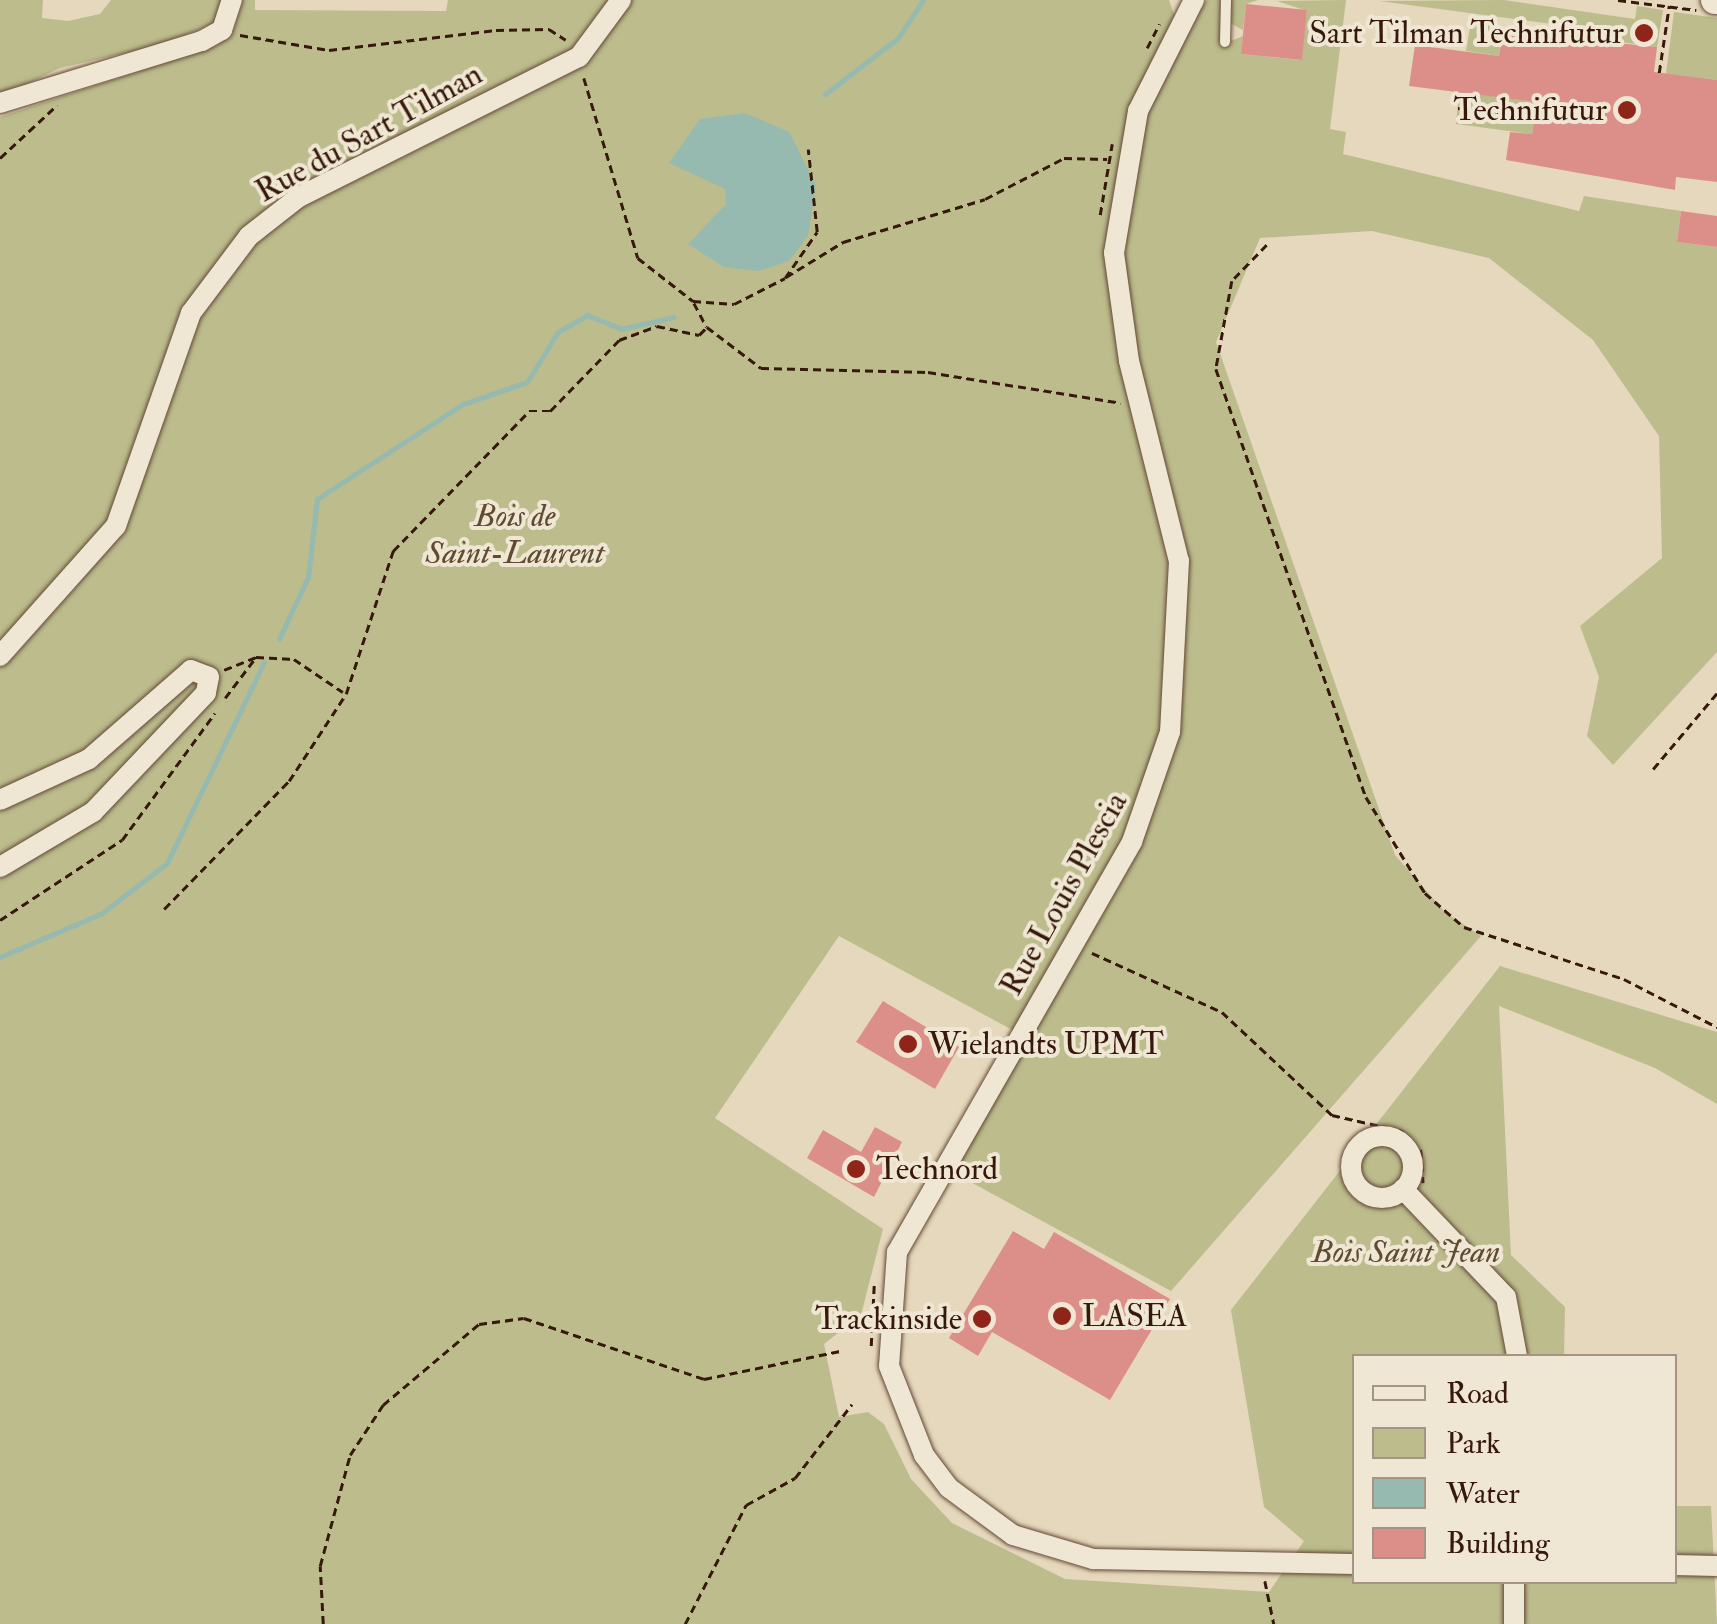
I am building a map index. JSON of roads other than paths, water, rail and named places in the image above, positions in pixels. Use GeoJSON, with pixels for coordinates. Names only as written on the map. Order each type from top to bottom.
{"type":"FeatureCollection","features":[{"type":"Feature","properties":{"kind":"street"},"geometry":{"type":"LineString","coordinates":[[0,103],[80,80],[222,30],[232,0]]}},
{"type":"Feature","properties":{"kind":"street","name":"Rue du Sart Tilman"},"geometry":{"type":"LineString","coordinates":[[0,656],[116,526],[191,313],[249,236],[299,197],[579,57],[621,0]]}},
{"type":"Feature","properties":{"kind":"street","name":"Rue Louis Plescia"},"geometry":{"type":"LineString","coordinates":[[1194,0],[1138,111],[1114,253],[1129,360],[1179,561],[1181,646],[1156,784],[1074,945],[897,1252],[885,1322],[900,1406],[950,1488],[1014,1535],[1093,1559],[1263,1570],[1352,1564]]}},
{"type":"Feature","properties":{"kind":"street"},"geometry":{"type":"LineString","coordinates":[[0,800],[90,759],[190,670],[209,677],[206,693],[93,812],[0,868]]}},
{"type":"Feature","properties":{"kind":"street"},"geometry":{"type":"LineString","coordinates":[[1413,1190],[1506,1297],[1517,1354]]}},
{"type":"Feature","properties":{"kind":"street"},"geometry":{"type":"LineString","coordinates":[[1677,1566],[1717,1566]]}},
{"type":"Feature","properties":{"kind":"street"},"geometry":{"type":"LineString","coordinates":[[1514,1584],[1514,1624]]}},
{"type":"Feature","properties":{"kind":"lane"},"geometry":{"type":"LineString","coordinates":[[1226,0],[1225,37],[1240,33]]}},
{"type":"Feature","properties":{"kind":"water"},"geometry":{"type":"Polygon","coordinates":[[[745,113],[789,132],[816,185],[808,235],[789,261],[758,271],[724,267],[688,244],[726,204],[725,189],[669,163],[700,119],[745,113]]]}},
{"type":"Feature","properties":{"kind":"waterway"},"geometry":{"type":"LineString","coordinates":[[825,94],[898,38],[923,0]]}},
{"type":"Feature","properties":{"kind":"waterway"},"geometry":{"type":"LineString","coordinates":[[279,639],[308,577],[317,499],[463,404],[527,382],[558,332],[587,315],[621,329],[674,317]]}},
{"type":"Feature","properties":{"kind":"waterway"},"geometry":{"type":"LineString","coordinates":[[0,957],[102,913],[167,863],[264,662]]}},
{"type":"Feature","properties":{"kind":"place","name":"Sart Tilman Technifutur"},"geometry":{"type":"Point","coordinates":[1644,33]}},
{"type":"Feature","properties":{"kind":"place","name":"Technifutur"},"geometry":{"type":"Point","coordinates":[1627,110]}},
{"type":"Feature","properties":{"kind":"place","name":"Wielandts UPMT"},"geometry":{"type":"Point","coordinates":[908,1044]}},
{"type":"Feature","properties":{"kind":"place","name":"Technord"},"geometry":{"type":"Point","coordinates":[856,1169]}},
{"type":"Feature","properties":{"kind":"place","name":"LASEA"},"geometry":{"type":"Point","coordinates":[1062,1316]}},
{"type":"Feature","properties":{"kind":"place","name":"Trackinside"},"geometry":{"type":"Point","coordinates":[982,1319]}},
{"type":"Feature","properties":{"kind":"park label","name":"Bois de Saint-Laurent"},"geometry":{"type":"Point","coordinates":[515,536]}},
{"type":"Feature","properties":{"kind":"park label","name":"Bois Saint Jean"},"geometry":{"type":"Point","coordinates":[1406,1252]}}]}
